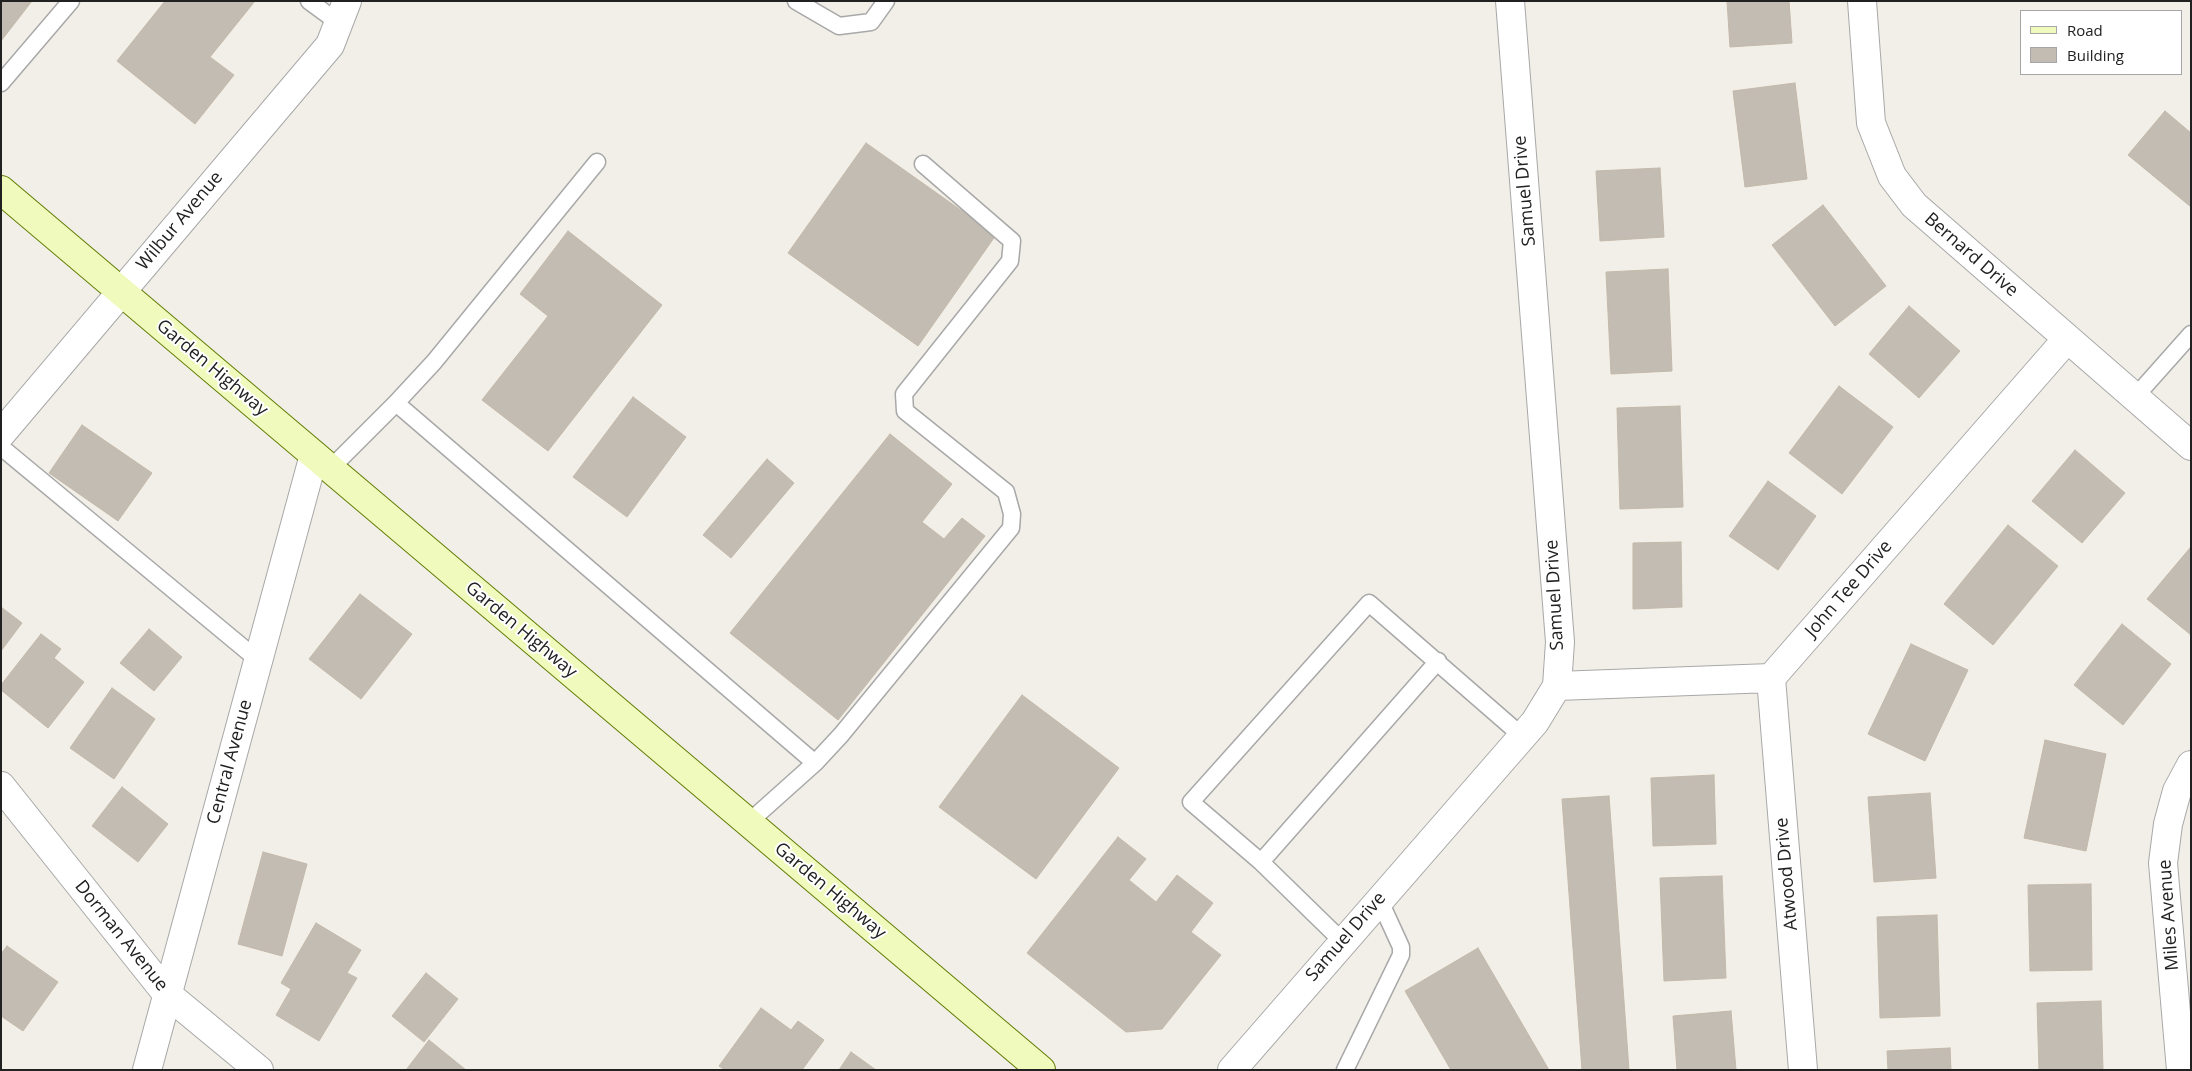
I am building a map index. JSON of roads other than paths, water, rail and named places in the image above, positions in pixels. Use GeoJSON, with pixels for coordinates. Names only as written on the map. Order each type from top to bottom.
{"type":"FeatureCollection","features":[{"type":"Feature","properties":{"kind":"main road","name":"Garden Highway"},"geometry":{"type":"LineString","coordinates":[[1,190],[1041,1070]]}},
{"type":"Feature","properties":{"kind":"street","name":"Samuel Drive"},"geometry":{"type":"LineString","coordinates":[[1232,1070],[1342,941],[1535,722],[1557,686],[1560,642],[1510,1]]}},
{"type":"Feature","properties":{"kind":"street","name":"Bernard Drive"},"geometry":{"type":"LineString","coordinates":[[1862,1],[1871,123],[1892,176],[1914,205],[2191,446]]}},
{"type":"Feature","properties":{"kind":"street","name":"Wilbur Avenue"},"geometry":{"type":"LineString","coordinates":[[1,434],[330,45],[343,12]]}},
{"type":"Feature","properties":{"kind":"street","name":"John Tee Drive"},"geometry":{"type":"LineString","coordinates":[[1771,678],[2067,339]]}},
{"type":"Feature","properties":{"kind":"street","name":"Central Avenue"},"geometry":{"type":"LineString","coordinates":[[147,1070],[258,660],[322,462]]}},
{"type":"Feature","properties":{"kind":"street"},"geometry":{"type":"LineString","coordinates":[[1557,686],[1771,678]]}},
{"type":"Feature","properties":{"kind":"street","name":"Atwood Drive"},"geometry":{"type":"LineString","coordinates":[[1771,678],[1803,1070]]}},
{"type":"Feature","properties":{"kind":"street","name":"Miles Avenue"},"geometry":{"type":"LineString","coordinates":[[2181,1070],[2163,863],[2168,824],[2178,791],[2191,766]]}},
{"type":"Feature","properties":{"kind":"street","name":"Dorman Avenue"},"geometry":{"type":"LineString","coordinates":[[1,786],[167,994],[259,1070]]}},
{"type":"Feature","properties":{"kind":"lane"},"geometry":{"type":"LineString","coordinates":[[1,83],[71,1]]}},
{"type":"Feature","properties":{"kind":"lane"},"geometry":{"type":"LineString","coordinates":[[309,1],[343,12]]}},
{"type":"Feature","properties":{"kind":"lane"},"geometry":{"type":"LineString","coordinates":[[796,1],[839,26],[871,22],[886,1]]}},
{"type":"Feature","properties":{"kind":"lane"},"geometry":{"type":"LineString","coordinates":[[322,462],[396,403],[434,362],[596,162]]}},
{"type":"Feature","properties":{"kind":"lane"},"geometry":{"type":"LineString","coordinates":[[749,822],[815,763],[847,728],[1011,528],[1012,514],[1006,492],[905,411],[904,394],[1010,261],[1012,241],[923,164]]}},
{"type":"Feature","properties":{"kind":"lane"},"geometry":{"type":"LineString","coordinates":[[2136,397],[2191,334]]}},
{"type":"Feature","properties":{"kind":"lane"},"geometry":{"type":"LineString","coordinates":[[396,403],[815,763]]}},
{"type":"Feature","properties":{"kind":"lane"},"geometry":{"type":"LineString","coordinates":[[1,447],[258,660]]}},
{"type":"Feature","properties":{"kind":"lane"},"geometry":{"type":"LineString","coordinates":[[1342,941],[1261,862],[1191,802],[1369,603],[1522,736]]}},
{"type":"Feature","properties":{"kind":"lane"},"geometry":{"type":"LineString","coordinates":[[1261,862],[1438,661]]}},
{"type":"Feature","properties":{"kind":"lane"},"geometry":{"type":"LineString","coordinates":[[1345,1070],[1401,955],[1401,947],[1379,899]]}}]}
